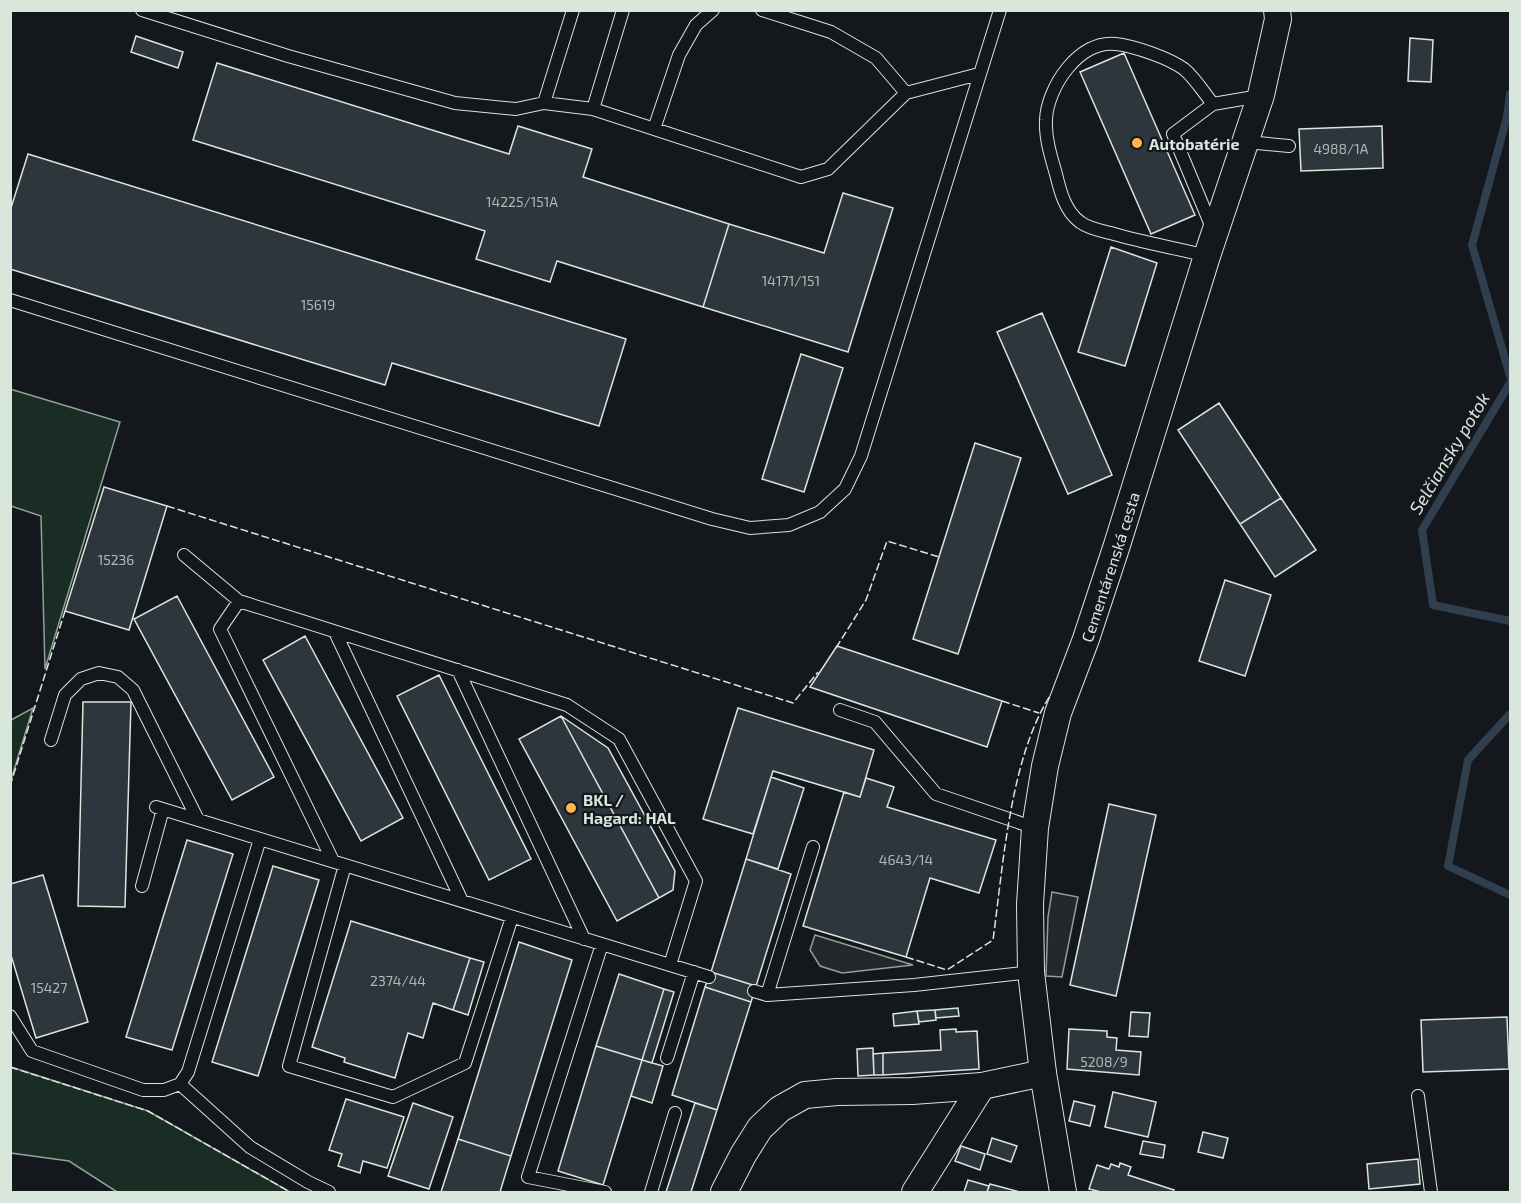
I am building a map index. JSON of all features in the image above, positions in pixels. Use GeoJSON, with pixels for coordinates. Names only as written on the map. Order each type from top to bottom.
{"type":"FeatureCollection","features":[{"type":"Feature","properties":{"kind":"street","name":"Cementárenská cesta"},"geometry":{"type":"LineString","coordinates":[[1063,1192],[1043,1073],[1031,972],[1030,904],[1035,828],[1045,766],[1058,713],[1118,545],[1211,245],[1247,142],[1261,96],[1278,19],[1277,10]]}},
{"type":"Feature","properties":{"kind":"street"},"geometry":{"type":"LineString","coordinates":[[724,1192],[760,1128],[780,1109],[805,1095],[982,1086],[1043,1073]]}},
{"type":"Feature","properties":{"kind":"street"},"geometry":{"type":"LineString","coordinates":[[915,1192],[982,1086]]}},
{"type":"Feature","properties":{"kind":"lane"},"geometry":{"type":"LineString","coordinates":[[142,10],[288,56],[455,103],[516,109],[544,103],[593,109],[801,177],[828,169],[906,93],[979,74]]}},
{"type":"Feature","properties":{"kind":"lane"},"geometry":{"type":"LineString","coordinates":[[544,103],[573,10]]}},
{"type":"Feature","properties":{"kind":"lane"},"geometry":{"type":"LineString","coordinates":[[593,109],[623,10]]}},
{"type":"Feature","properties":{"kind":"lane"},"geometry":{"type":"LineString","coordinates":[[654,129],[679,55],[696,25],[713,10]]}},
{"type":"Feature","properties":{"kind":"lane"},"geometry":{"type":"LineString","coordinates":[[762,10],[831,32],[876,57],[906,93]]}},
{"type":"Feature","properties":{"kind":"lane"},"geometry":{"type":"LineString","coordinates":[[10,300],[712,519],[750,528],[789,525],[820,512],[846,489],[861,456],[1000,10]]}},
{"type":"Feature","properties":{"kind":"lane"},"geometry":{"type":"LineString","coordinates":[[1213,104],[1185,70],[1154,54],[1115,43],[1097,46],[1080,56],[1064,71],[1052,93],[1046,120],[1049,149],[1062,194],[1070,211],[1080,222],[1094,229],[1144,242],[1211,245],[1173,134],[1213,104],[1261,96]]}},
{"type":"Feature","properties":{"kind":"lane"},"geometry":{"type":"LineString","coordinates":[[1247,142],[1289,146]]}},
{"type":"Feature","properties":{"kind":"lane"},"geometry":{"type":"LineString","coordinates":[[184,555],[239,602],[567,705],[619,739],[696,881],[670,965]]}},
{"type":"Feature","properties":{"kind":"lane"},"geometry":{"type":"LineString","coordinates":[[239,602],[220,629],[333,861]]}},
{"type":"Feature","properties":{"kind":"lane"},"geometry":{"type":"LineString","coordinates":[[335,632],[462,901]]}},
{"type":"Feature","properties":{"kind":"lane"},"geometry":{"type":"LineString","coordinates":[[458,670],[584,939]]}},
{"type":"Feature","properties":{"kind":"lane"},"geometry":{"type":"LineString","coordinates":[[51,740],[65,695],[81,679],[99,673],[118,677],[133,690],[198,820]]}},
{"type":"Feature","properties":{"kind":"lane"},"geometry":{"type":"LineString","coordinates":[[840,710],[875,722],[936,794],[1035,828]]}},
{"type":"Feature","properties":{"kind":"lane"},"geometry":{"type":"LineString","coordinates":[[142,886],[160,808],[709,977]]}},
{"type":"Feature","properties":{"kind":"lane"},"geometry":{"type":"LineString","coordinates":[[10,1016],[32,1052],[143,1090],[164,1090],[180,1084],[188,1072],[260,839]]}},
{"type":"Feature","properties":{"kind":"lane"},"geometry":{"type":"LineString","coordinates":[[767,995],[813,847]]}},
{"type":"Feature","properties":{"kind":"lane"},"geometry":{"type":"LineString","coordinates":[[345,865],[289,1066],[393,1097],[465,1063],[512,917]]}},
{"type":"Feature","properties":{"kind":"lane"},"geometry":{"type":"LineString","coordinates":[[602,944],[528,1177],[605,1192]]}},
{"type":"Feature","properties":{"kind":"lane"},"geometry":{"type":"LineString","coordinates":[[667,1058],[694,972]]}},
{"type":"Feature","properties":{"kind":"lane"},"geometry":{"type":"LineString","coordinates":[[754,991],[767,995],[914,985],[1031,972]]}},
{"type":"Feature","properties":{"kind":"lane"},"geometry":{"type":"LineString","coordinates":[[180,1084],[250,1147],[329,1192]]}},
{"type":"Feature","properties":{"kind":"lane"},"geometry":{"type":"LineString","coordinates":[[1418,1096],[1431,1192]]}},
{"type":"Feature","properties":{"kind":"lane"},"geometry":{"type":"LineString","coordinates":[[651,1192],[675,1113]]}},
{"type":"Feature","properties":{"kind":"green space"},"geometry":{"type":"Polygon","coordinates":[[[10,389],[120,422],[45,669],[41,516],[11,506],[10,389]]]}},
{"type":"Feature","properties":{"kind":"green space"},"geometry":{"type":"Polygon","coordinates":[[[33,708],[11,780],[11,720],[33,708]]]}},
{"type":"Feature","properties":{"kind":"green space"},"geometry":{"type":"Polygon","coordinates":[[[11,1067],[148,1111],[290,1192],[117,1192],[69,1161],[11,1153],[11,1067]]]}},
{"type":"Feature","properties":{"kind":"shaded area"},"geometry":{"type":"Polygon","coordinates":[[[1052,892],[1078,897],[1062,977],[1046,976],[1048,917],[1052,892]]]}},
{"type":"Feature","properties":{"kind":"shaded area"},"geometry":{"type":"Polygon","coordinates":[[[815,935],[913,965],[842,973],[820,966],[810,950],[815,935]]]}},
{"type":"Feature","properties":{"kind":"building"},"geometry":{"type":"Polygon","coordinates":[[[136,36],[183,52],[178,68],[131,52],[136,36]]]}},
{"type":"Feature","properties":{"kind":"building"},"geometry":{"type":"Polygon","coordinates":[[[1410,38],[1433,40],[1431,82],[1408,81],[1410,38]]]}},
{"type":"Feature","properties":{"kind":"building","name":"Autobatérie"},"geometry":{"type":"Polygon","coordinates":[[[1124,53],[1195,215],[1151,234],[1080,72],[1124,53]]]}},
{"type":"Feature","properties":{"kind":"building"},"geometry":{"type":"Polygon","coordinates":[[[217,63],[509,154],[518,126],[592,149],[583,177],[729,224],[703,307],[557,261],[550,282],[476,259],[485,231],[193,140],[217,63]]]}},
{"type":"Feature","properties":{"kind":"building"},"geometry":{"type":"Polygon","coordinates":[[[1382,126],[1383,168],[1301,171],[1299,129],[1382,126]]]}},
{"type":"Feature","properties":{"kind":"building"},"geometry":{"type":"Polygon","coordinates":[[[28,154],[626,339],[599,426],[392,363],[385,385],[10,269],[10,211],[28,154]]]}},
{"type":"Feature","properties":{"kind":"building"},"geometry":{"type":"Polygon","coordinates":[[[843,193],[893,208],[848,352],[703,307],[729,224],[824,253],[843,193]]]}},
{"type":"Feature","properties":{"kind":"building"},"geometry":{"type":"Polygon","coordinates":[[[1111,247],[1157,263],[1125,366],[1078,352],[1111,247]]]}},
{"type":"Feature","properties":{"kind":"building"},"geometry":{"type":"Polygon","coordinates":[[[1042,313],[1112,475],[1068,494],[997,332],[1042,313]]]}},
{"type":"Feature","properties":{"kind":"building"},"geometry":{"type":"Polygon","coordinates":[[[801,354],[843,368],[804,492],[762,479],[801,354]]]}},
{"type":"Feature","properties":{"kind":"building"},"geometry":{"type":"Polygon","coordinates":[[[1219,403],[1281,498],[1240,524],[1178,430],[1219,403]]]}},
{"type":"Feature","properties":{"kind":"building"},"geometry":{"type":"Polygon","coordinates":[[[975,443],[1021,458],[958,654],[913,639],[975,443]]]}},
{"type":"Feature","properties":{"kind":"building"},"geometry":{"type":"Polygon","coordinates":[[[104,487],[167,506],[129,630],[65,611],[104,487]]]}},
{"type":"Feature","properties":{"kind":"building"},"geometry":{"type":"Polygon","coordinates":[[[1281,498],[1316,550],[1275,577],[1240,524],[1281,498]]]}},
{"type":"Feature","properties":{"kind":"building"},"geometry":{"type":"Polygon","coordinates":[[[1225,580],[1271,595],[1245,676],[1199,661],[1225,580]]]}},
{"type":"Feature","properties":{"kind":"building"},"geometry":{"type":"Polygon","coordinates":[[[177,596],[274,777],[232,800],[134,619],[177,596]]]}},
{"type":"Feature","properties":{"kind":"building"},"geometry":{"type":"Polygon","coordinates":[[[305,636],[403,818],[361,841],[263,660],[305,636]]]}},
{"type":"Feature","properties":{"kind":"building"},"geometry":{"type":"Polygon","coordinates":[[[837,646],[1002,701],[987,747],[810,687],[837,646]]]}},
{"type":"Feature","properties":{"kind":"building"},"geometry":{"type":"Polygon","coordinates":[[[439,675],[531,859],[489,880],[397,696],[439,675]]]}},
{"type":"Feature","properties":{"kind":"building"},"geometry":{"type":"Polygon","coordinates":[[[83,702],[131,702],[125,907],[78,906],[83,702]]]}},
{"type":"Feature","properties":{"kind":"building"},"geometry":{"type":"Polygon","coordinates":[[[738,708],[874,750],[860,797],[773,771],[753,834],[703,819],[738,708]]]}},
{"type":"Feature","properties":{"kind":"building"},"geometry":{"type":"Polygon","coordinates":[[[561,716],[608,748],[675,871],[673,890],[659,898],[561,716]]]}},
{"type":"Feature","properties":{"kind":"building"},"geometry":{"type":"Polygon","coordinates":[[[561,716],[659,898],[617,921],[519,739],[561,716]]]}},
{"type":"Feature","properties":{"kind":"building"},"geometry":{"type":"Polygon","coordinates":[[[771,777],[804,788],[778,869],[746,859],[771,777]]]}},
{"type":"Feature","properties":{"kind":"building"},"geometry":{"type":"Polygon","coordinates":[[[866,778],[894,787],[887,807],[996,840],[979,893],[930,878],[906,957],[803,926],[844,792],[860,797],[866,778]]]}},
{"type":"Feature","properties":{"kind":"building"},"geometry":{"type":"Polygon","coordinates":[[[1109,804],[1156,815],[1116,996],[1070,985],[1109,804]]]}},
{"type":"Feature","properties":{"kind":"building"},"geometry":{"type":"Polygon","coordinates":[[[187,840],[233,854],[172,1050],[126,1037],[187,840]]]}},
{"type":"Feature","properties":{"kind":"building"},"geometry":{"type":"Polygon","coordinates":[[[746,859],[791,874],[756,986],[711,972],[746,859]]]}},
{"type":"Feature","properties":{"kind":"building"},"geometry":{"type":"Polygon","coordinates":[[[273,866],[319,880],[258,1076],[212,1062],[273,866]]]}},
{"type":"Feature","properties":{"kind":"building"},"geometry":{"type":"Polygon","coordinates":[[[43,875],[88,1022],[36,1038],[10,952],[10,884],[43,875]]]}},
{"type":"Feature","properties":{"kind":"building"},"geometry":{"type":"Polygon","coordinates":[[[351,921],[470,958],[453,1010],[433,1003],[423,1038],[408,1033],[395,1078],[344,1062],[345,1058],[312,1047],[351,921]]]}},
{"type":"Feature","properties":{"kind":"building"},"geometry":{"type":"Polygon","coordinates":[[[519,942],[572,960],[511,1156],[458,1139],[519,942]]]}},
{"type":"Feature","properties":{"kind":"building"},"geometry":{"type":"Polygon","coordinates":[[[470,958],[484,962],[468,1015],[453,1010],[470,958]]]}},
{"type":"Feature","properties":{"kind":"building"},"geometry":{"type":"Polygon","coordinates":[[[711,972],[756,986],[751,1002],[705,987],[711,972]]]}},
{"type":"Feature","properties":{"kind":"building"},"geometry":{"type":"Polygon","coordinates":[[[619,974],[664,989],[642,1060],[596,1046],[619,974]]]}},
{"type":"Feature","properties":{"kind":"building"},"geometry":{"type":"Polygon","coordinates":[[[705,987],[751,1002],[717,1110],[672,1095],[705,987]]]}},
{"type":"Feature","properties":{"kind":"building"},"geometry":{"type":"Polygon","coordinates":[[[664,989],[674,992],[652,1063],[642,1060],[664,989]]]}},
{"type":"Feature","properties":{"kind":"building"},"geometry":{"type":"Polygon","coordinates":[[[958,1008],[959,1016],[936,1018],[935,1010],[958,1008]]]}},
{"type":"Feature","properties":{"kind":"building"},"geometry":{"type":"Polygon","coordinates":[[[935,1010],[936,1020],[919,1022],[917,1011],[935,1010]]]}},
{"type":"Feature","properties":{"kind":"building"},"geometry":{"type":"Polygon","coordinates":[[[917,1011],[919,1024],[894,1026],[893,1014],[917,1011]]]}},
{"type":"Feature","properties":{"kind":"building"},"geometry":{"type":"Polygon","coordinates":[[[1131,1012],[1150,1013],[1148,1037],[1129,1036],[1131,1012]]]}},
{"type":"Feature","properties":{"kind":"building"},"geometry":{"type":"Polygon","coordinates":[[[1507,1017],[1509,1069],[1423,1072],[1421,1020],[1507,1017]]]}},
{"type":"Feature","properties":{"kind":"building"},"geometry":{"type":"Polygon","coordinates":[[[956,1029],[956,1032],[977,1031],[979,1069],[883,1075],[883,1053],[941,1050],[940,1030],[956,1029]]]}},
{"type":"Feature","properties":{"kind":"building"},"geometry":{"type":"Polygon","coordinates":[[[1069,1029],[1107,1031],[1107,1037],[1117,1038],[1116,1050],[1141,1052],[1139,1075],[1067,1069],[1069,1029]]]}},
{"type":"Feature","properties":{"kind":"building"},"geometry":{"type":"Polygon","coordinates":[[[596,1046],[642,1060],[603,1185],[558,1171],[596,1046]]]}},
{"type":"Feature","properties":{"kind":"building"},"geometry":{"type":"Polygon","coordinates":[[[873,1048],[874,1075],[858,1076],[857,1049],[873,1048]]]}},
{"type":"Feature","properties":{"kind":"building"},"geometry":{"type":"Polygon","coordinates":[[[883,1053],[883,1075],[874,1075],[873,1054],[883,1053]]]}},
{"type":"Feature","properties":{"kind":"building"},"geometry":{"type":"Polygon","coordinates":[[[642,1060],[663,1066],[652,1103],[631,1096],[642,1060]]]}},
{"type":"Feature","properties":{"kind":"building"},"geometry":{"type":"Polygon","coordinates":[[[1113,1092],[1156,1102],[1148,1137],[1105,1127],[1113,1092]]]}},
{"type":"Feature","properties":{"kind":"building"},"geometry":{"type":"Polygon","coordinates":[[[346,1099],[404,1117],[387,1168],[363,1161],[360,1173],[338,1166],[342,1154],[329,1150],[346,1099]]]}},
{"type":"Feature","properties":{"kind":"building"},"geometry":{"type":"Polygon","coordinates":[[[1074,1101],[1095,1106],[1090,1126],[1069,1121],[1074,1101]]]}},
{"type":"Feature","properties":{"kind":"building"},"geometry":{"type":"Polygon","coordinates":[[[413,1103],[453,1117],[429,1189],[388,1176],[413,1103]]]}},
{"type":"Feature","properties":{"kind":"building"},"geometry":{"type":"Polygon","coordinates":[[[695,1103],[717,1110],[691,1192],[666,1192],[695,1103]]]}},
{"type":"Feature","properties":{"kind":"building"},"geometry":{"type":"Polygon","coordinates":[[[1203,1132],[1228,1138],[1223,1158],[1198,1152],[1203,1132]]]}},
{"type":"Feature","properties":{"kind":"building"},"geometry":{"type":"Polygon","coordinates":[[[992,1138],[1017,1146],[1011,1162],[987,1154],[992,1138]]]}},
{"type":"Feature","properties":{"kind":"building"},"geometry":{"type":"Polygon","coordinates":[[[458,1139],[511,1156],[500,1192],[441,1192],[458,1139]]]}},
{"type":"Feature","properties":{"kind":"building"},"geometry":{"type":"Polygon","coordinates":[[[1143,1141],[1165,1145],[1163,1158],[1140,1154],[1143,1141]]]}},
{"type":"Feature","properties":{"kind":"building"},"geometry":{"type":"Polygon","coordinates":[[[961,1146],[985,1154],[980,1170],[955,1161],[961,1146]]]}},
{"type":"Feature","properties":{"kind":"building"},"geometry":{"type":"Polygon","coordinates":[[[1418,1159],[1420,1184],[1369,1189],[1367,1164],[1418,1159]]]}},
{"type":"Feature","properties":{"kind":"building"},"geometry":{"type":"Polygon","coordinates":[[[1120,1163],[1131,1167],[1128,1175],[1174,1190],[1173,1192],[1101,1192],[1089,1189],[1097,1165],[1109,1169],[1111,1164],[1119,1167],[1120,1163]]]}},
{"type":"Feature","properties":{"kind":"building"},"geometry":{"type":"Polygon","coordinates":[[[968,1180],[989,1186],[987,1192],[964,1192],[968,1180]]]}},
{"type":"Feature","properties":{"kind":"building"},"geometry":{"type":"Polygon","coordinates":[[[990,1184],[1020,1192],[987,1192],[990,1184]]]}},
{"type":"Feature","properties":{"kind":"waterway","name":"Selčiansky potok"},"geometry":{"type":"LineString","coordinates":[[1510,94],[1507,117],[1472,245],[1510,376]]}},
{"type":"Feature","properties":{"kind":"waterway","name":"Selčiansky potok"},"geometry":{"type":"LineString","coordinates":[[1510,383],[1422,530],[1433,605],[1510,621]]}},
{"type":"Feature","properties":{"kind":"waterway","name":"Selčiansky potok"},"geometry":{"type":"LineString","coordinates":[[1510,714],[1468,760],[1448,866],[1510,895]]}},
{"type":"Feature","properties":{"kind":"fence"},"geometry":{"type":"LineString","coordinates":[[167,506],[793,703],[818,672]]}},
{"type":"Feature","properties":{"kind":"fence"},"geometry":{"type":"LineString","coordinates":[[836,648],[866,600],[887,541],[939,557]]}},
{"type":"Feature","properties":{"kind":"fence"},"geometry":{"type":"LineString","coordinates":[[10,786],[65,611]]}},
{"type":"Feature","properties":{"kind":"fence"},"geometry":{"type":"LineString","coordinates":[[906,957],[947,970],[993,940],[1005,847],[1017,781],[1036,721],[1050,696]]}},
{"type":"Feature","properties":{"kind":"fence"},"geometry":{"type":"LineString","coordinates":[[1002,701],[1039,713]]}},
{"type":"Feature","properties":{"kind":"fence"},"geometry":{"type":"LineString","coordinates":[[10,1067],[148,1111],[290,1192]]}},
{"type":"Feature","properties":{"kind":"place","name":"Autobatérie"},"geometry":{"type":"Point","coordinates":[1137,143]}},
{"type":"Feature","properties":{"kind":"place","name":"BKL / Hagard: HAL"},"geometry":{"type":"Point","coordinates":[571,808]}}]}
